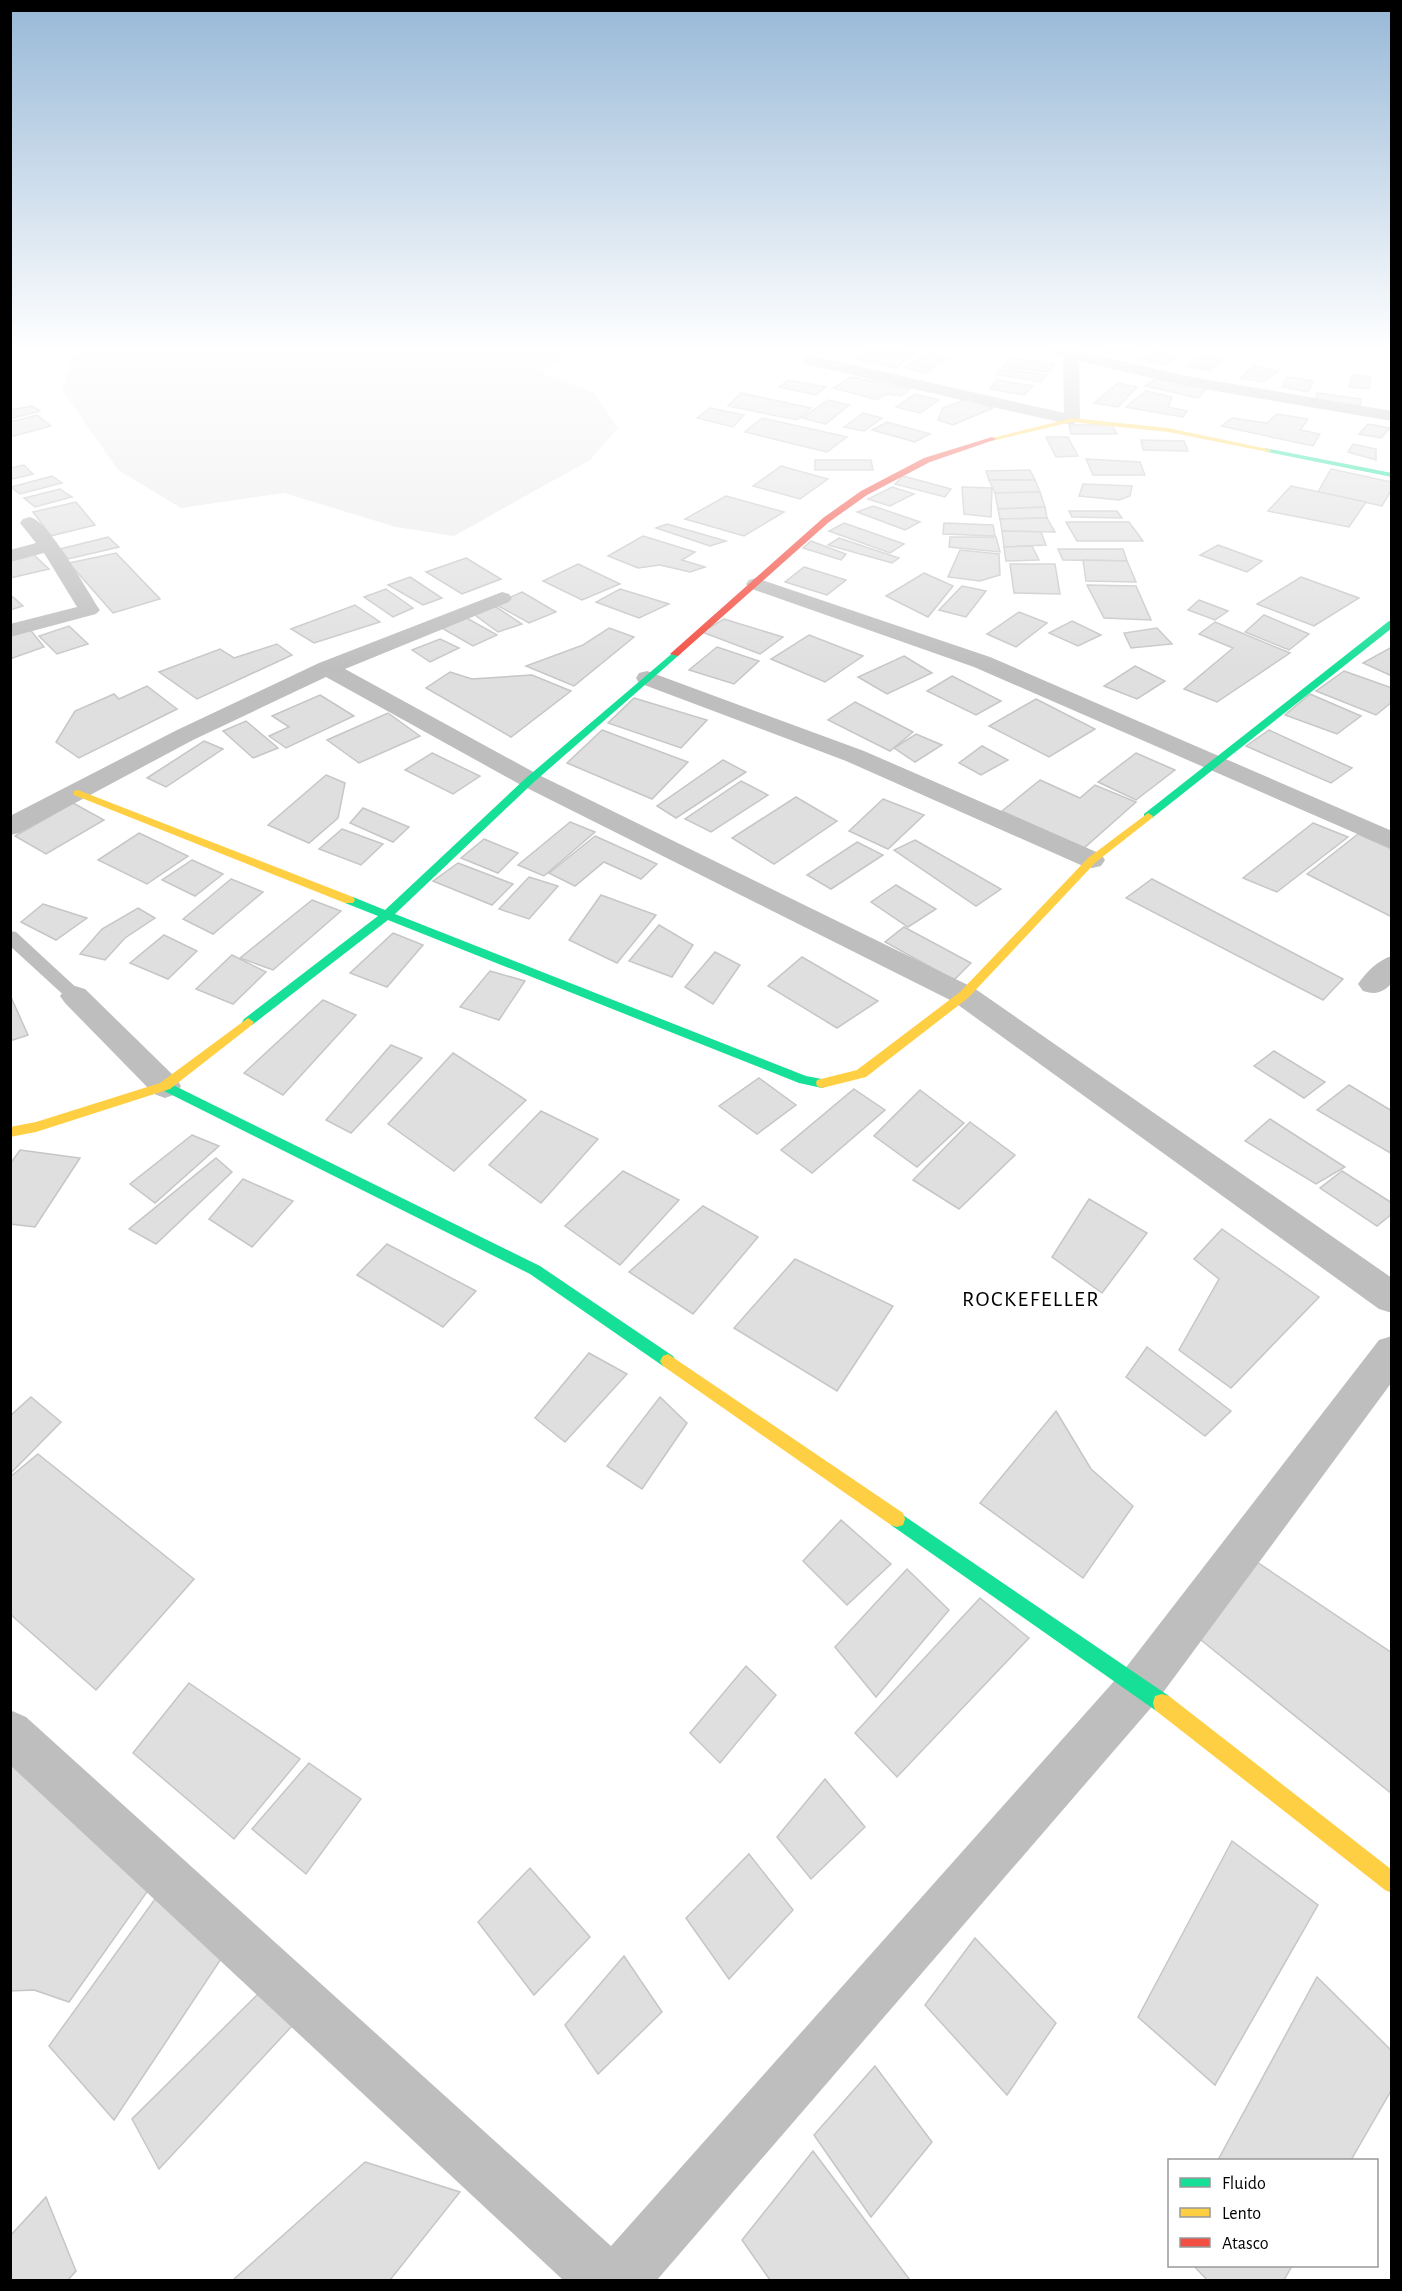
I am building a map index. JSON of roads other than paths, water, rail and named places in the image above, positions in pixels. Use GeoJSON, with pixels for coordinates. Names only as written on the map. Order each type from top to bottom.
{"type":"FeatureCollection","features":[{"type":"Feature","properties":{"kind":"main road"},"geometry":{"type":"LineString","coordinates":[[10,1132],[36,1127],[165,1086],[387,915],[530,780],[756,584],[826,519],[864,493],[933,458]]}},
{"type":"Feature","properties":{"kind":"main road"},"geometry":{"type":"LineString","coordinates":[[1307,458],[1392,475]]}},
{"type":"Feature","properties":{"kind":"main road"},"geometry":{"type":"LineString","coordinates":[[78,793],[804,1080],[822,1083],[861,1074],[964,995],[1092,860],[1392,623]]}},
{"type":"Feature","properties":{"kind":"main road"},"geometry":{"type":"LineString","coordinates":[[165,1086],[535,1270],[1140,1686],[1392,1883]]}},
{"type":"Feature","properties":{"kind":"street"},"geometry":{"type":"LineString","coordinates":[[10,630],[89,610],[49,546],[30,523]]}},
{"type":"Feature","properties":{"kind":"street"},"geometry":{"type":"LineString","coordinates":[[10,556],[49,546]]}},
{"type":"Feature","properties":{"kind":"street"},"geometry":{"type":"LineString","coordinates":[[756,584],[982,662],[1392,841]]}},
{"type":"Feature","properties":{"kind":"street"},"geometry":{"type":"LineString","coordinates":[[10,827],[185,735],[327,668],[502,598]]}},
{"type":"Feature","properties":{"kind":"street"},"geometry":{"type":"LineString","coordinates":[[327,668],[530,780],[964,995],[1392,1298]]}},
{"type":"Feature","properties":{"kind":"street"},"geometry":{"type":"LineString","coordinates":[[647,678],[855,756],[1092,860]]}},
{"type":"Feature","properties":{"kind":"street"},"geometry":{"type":"LineString","coordinates":[[75,996],[165,1086]]}},
{"type":"Feature","properties":{"kind":"street"},"geometry":{"type":"LineString","coordinates":[[619,2280],[1140,1686],[1392,1352]]}},
{"type":"Feature","properties":{"kind":"street"},"geometry":{"type":"LineString","coordinates":[[10,1733],[605,2280]]}},
{"type":"Feature","properties":{"kind":"lane"},"geometry":{"type":"LineString","coordinates":[[10,936],[75,996]]}},
{"type":"Feature","properties":{"kind":"district","name":"ROCKEFELLER"},"geometry":{"type":"Point","coordinates":[1031,1299]}}]}
